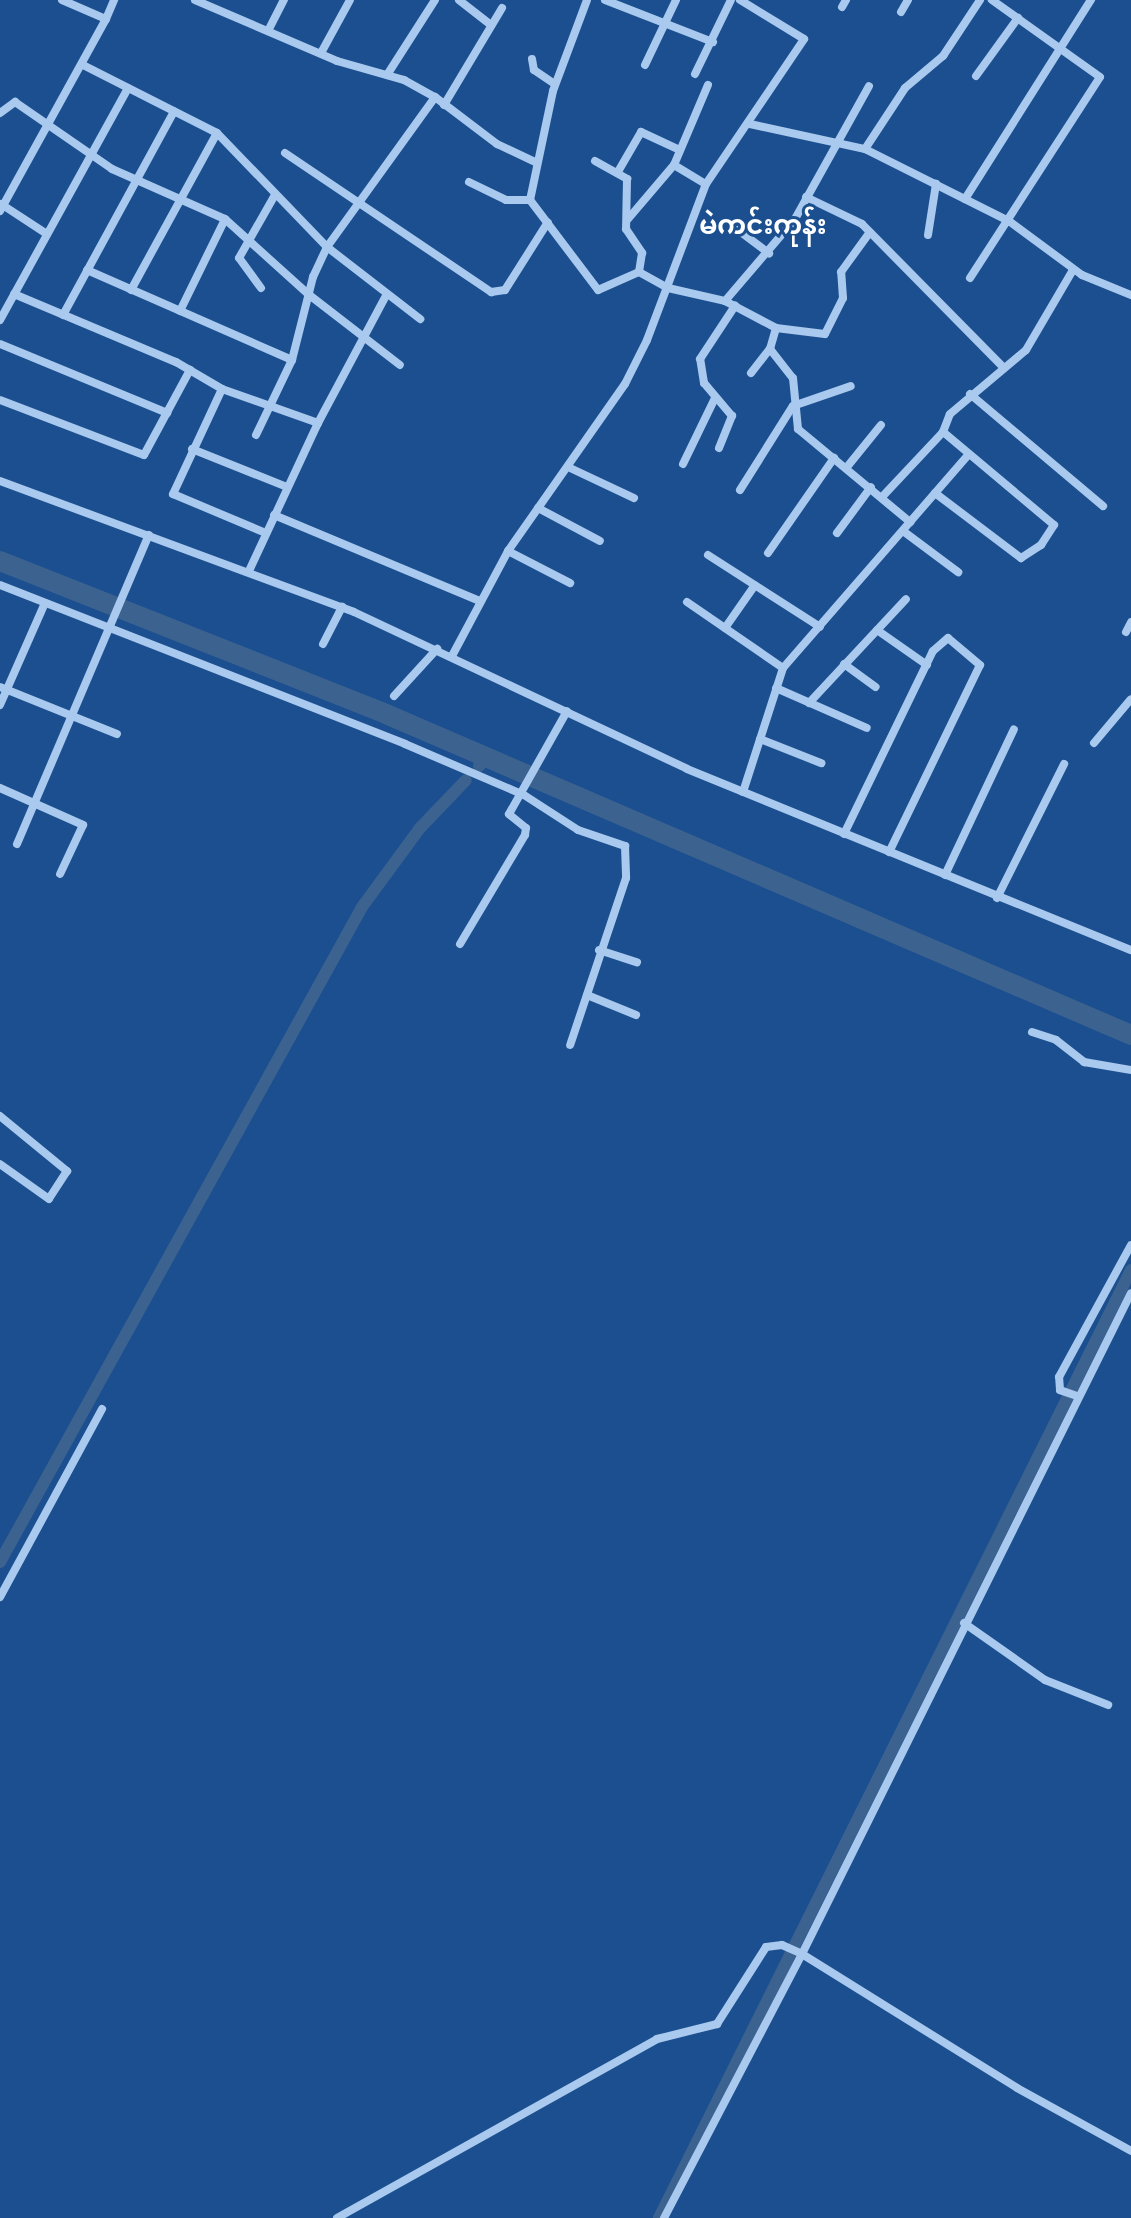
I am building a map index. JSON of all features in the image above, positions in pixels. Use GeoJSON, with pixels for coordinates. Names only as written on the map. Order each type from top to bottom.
{"type":"FeatureCollection","features":[{"type":"Feature","properties":{"kind":"street"},"geometry":{"type":"LineString","coordinates":[[62,0],[106,19]]}},
{"type":"Feature","properties":{"kind":"street"},"geometry":{"type":"LineString","coordinates":[[47,234],[1,207],[83,65],[114,0]]}},
{"type":"Feature","properties":{"kind":"street"},"geometry":{"type":"LineString","coordinates":[[195,0],[212,4],[321,53],[387,75],[435,97],[497,144],[535,162]]}},
{"type":"Feature","properties":{"kind":"street"},"geometry":{"type":"LineString","coordinates":[[269,29],[284,0]]}},
{"type":"Feature","properties":{"kind":"street"},"geometry":{"type":"LineString","coordinates":[[321,53],[350,0]]}},
{"type":"Feature","properties":{"kind":"street"},"geometry":{"type":"LineString","coordinates":[[387,75],[435,0]]}},
{"type":"Feature","properties":{"kind":"street"},"geometry":{"type":"LineString","coordinates":[[459,0],[491,25]]}},
{"type":"Feature","properties":{"kind":"street"},"geometry":{"type":"LineString","coordinates":[[587,0],[555,84],[535,162],[530,200],[560,235],[598,290],[639,272]]}},
{"type":"Feature","properties":{"kind":"street"},"geometry":{"type":"LineString","coordinates":[[605,0],[713,42]]}},
{"type":"Feature","properties":{"kind":"street"},"geometry":{"type":"LineString","coordinates":[[645,65],[676,0]]}},
{"type":"Feature","properties":{"kind":"street"},"geometry":{"type":"LineString","coordinates":[[695,74],[731,0]]}},
{"type":"Feature","properties":{"kind":"street"},"geometry":{"type":"LineString","coordinates":[[452,656],[508,551],[625,384],[668,288],[706,184],[750,124],[782,64],[804,37],[740,0]]}},
{"type":"Feature","properties":{"kind":"street"},"geometry":{"type":"LineString","coordinates":[[901,12],[908,0]]}},
{"type":"Feature","properties":{"kind":"street"},"geometry":{"type":"LineString","coordinates":[[865,149],[905,88],[943,56],[980,0]]}},
{"type":"Feature","properties":{"kind":"street"},"geometry":{"type":"LineString","coordinates":[[970,278],[1099,83],[1097,73],[992,0]]}},
{"type":"Feature","properties":{"kind":"street"},"geometry":{"type":"LineString","coordinates":[[965,199],[1091,0]]}},
{"type":"Feature","properties":{"kind":"street"},"geometry":{"type":"LineString","coordinates":[[444,105],[502,8]]}},
{"type":"Feature","properties":{"kind":"street"},"geometry":{"type":"LineString","coordinates":[[976,76],[1018,18]]}},
{"type":"Feature","properties":{"kind":"street"},"geometry":{"type":"LineString","coordinates":[[532,59],[534,70],[555,84]]}},
{"type":"Feature","properties":{"kind":"street"},"geometry":{"type":"LineString","coordinates":[[83,65],[217,133],[327,247],[420,319]]}},
{"type":"Feature","properties":{"kind":"street"},"geometry":{"type":"LineString","coordinates":[[628,219],[674,165],[708,85]]}},
{"type":"Feature","properties":{"kind":"street"},"geometry":{"type":"LineString","coordinates":[[725,301],[769,253],[806,197],[869,86]]}},
{"type":"Feature","properties":{"kind":"street"},"geometry":{"type":"LineString","coordinates":[[0,320],[128,88]]}},
{"type":"Feature","properties":{"kind":"street"},"geometry":{"type":"LineString","coordinates":[[256,435],[292,360],[308,294],[327,247],[357,200],[435,97]]}},
{"type":"Feature","properties":{"kind":"street"},"geometry":{"type":"LineString","coordinates":[[0,113],[15,102],[90,156],[135,180],[225,219],[253,240],[308,294],[400,365]]}},
{"type":"Feature","properties":{"kind":"street"},"geometry":{"type":"LineString","coordinates":[[63,315],[174,111]]}},
{"type":"Feature","properties":{"kind":"street"},"geometry":{"type":"LineString","coordinates":[[750,124],[865,149],[1009,221],[1073,270],[1131,295]]}},
{"type":"Feature","properties":{"kind":"street"},"geometry":{"type":"LineString","coordinates":[[619,170],[641,132],[680,150]]}},
{"type":"Feature","properties":{"kind":"street"},"geometry":{"type":"LineString","coordinates":[[131,290],[217,133]]}},
{"type":"Feature","properties":{"kind":"street"},"geometry":{"type":"LineString","coordinates":[[285,153],[499,293],[550,225]]}},
{"type":"Feature","properties":{"kind":"street"},"geometry":{"type":"LineString","coordinates":[[595,161],[619,170],[629,188],[627,235],[642,253],[639,272]]}},
{"type":"Feature","properties":{"kind":"street"},"geometry":{"type":"LineString","coordinates":[[674,165],[706,184]]}},
{"type":"Feature","properties":{"kind":"street"},"geometry":{"type":"LineString","coordinates":[[469,182],[506,200],[530,200]]}},
{"type":"Feature","properties":{"kind":"street"},"geometry":{"type":"LineString","coordinates":[[928,235],[936,184]]}},
{"type":"Feature","properties":{"kind":"street"},"geometry":{"type":"LineString","coordinates":[[261,288],[239,264],[275,195]]}},
{"type":"Feature","properties":{"kind":"street"},"geometry":{"type":"LineString","coordinates":[[806,197],[841,212],[870,232],[1003,367]]}},
{"type":"Feature","properties":{"kind":"street"},"geometry":{"type":"LineString","coordinates":[[180,311],[225,219]]}},
{"type":"Feature","properties":{"kind":"street"},"geometry":{"type":"LineString","coordinates":[[738,230],[769,253]]}},
{"type":"Feature","properties":{"kind":"street"},"geometry":{"type":"LineString","coordinates":[[639,272],[668,288],[725,301],[776,328],[828,332],[843,298],[841,272],[870,232]]}},
{"type":"Feature","properties":{"kind":"street"},"geometry":{"type":"LineString","coordinates":[[87,270],[292,360]]}},
{"type":"Feature","properties":{"kind":"street"},"geometry":{"type":"LineString","coordinates":[[882,497],[943,432],[944,423],[970,394],[1026,350],[1073,270]]}},
{"type":"Feature","properties":{"kind":"street"},"geometry":{"type":"LineString","coordinates":[[14,294],[190,370],[222,389],[318,423]]}},
{"type":"Feature","properties":{"kind":"street"},"geometry":{"type":"LineString","coordinates":[[249,571],[318,423],[387,294]]}},
{"type":"Feature","properties":{"kind":"street"},"geometry":{"type":"LineString","coordinates":[[719,448],[732,416],[704,383],[700,359],[735,306]]}},
{"type":"Feature","properties":{"kind":"street"},"geometry":{"type":"LineString","coordinates":[[751,373],[770,349],[776,328]]}},
{"type":"Feature","properties":{"kind":"street"},"geometry":{"type":"LineString","coordinates":[[0,344],[167,413]]}},
{"type":"Feature","properties":{"kind":"street"},"geometry":{"type":"LineString","coordinates":[[770,349],[793,378],[793,406],[798,429],[910,522]]}},
{"type":"Feature","properties":{"kind":"street"},"geometry":{"type":"LineString","coordinates":[[0,400],[144,455],[190,370]]}},
{"type":"Feature","properties":{"kind":"street"},"geometry":{"type":"LineString","coordinates":[[740,490],[793,406],[851,386]]}},
{"type":"Feature","properties":{"kind":"street"},"geometry":{"type":"LineString","coordinates":[[222,389],[173,494],[266,533]]}},
{"type":"Feature","properties":{"kind":"street"},"geometry":{"type":"LineString","coordinates":[[970,394],[1103,506]]}},
{"type":"Feature","properties":{"kind":"street"},"geometry":{"type":"LineString","coordinates":[[683,464],[715,398]]}},
{"type":"Feature","properties":{"kind":"street"},"geometry":{"type":"LineString","coordinates":[[847,467],[881,425]]}},
{"type":"Feature","properties":{"kind":"street"},"geometry":{"type":"LineString","coordinates":[[935,493],[1015,555],[1026,556],[1041,545],[1054,525],[967,456],[943,432]]}},
{"type":"Feature","properties":{"kind":"street"},"geometry":{"type":"LineString","coordinates":[[192,449],[287,487]]}},
{"type":"Feature","properties":{"kind":"street"},"geometry":{"type":"LineString","coordinates":[[743,792],[783,668],[967,456]]}},
{"type":"Feature","properties":{"kind":"street"},"geometry":{"type":"LineString","coordinates":[[768,553],[834,458]]}},
{"type":"Feature","properties":{"kind":"street"},"geometry":{"type":"LineString","coordinates":[[568,467],[634,498]]}},
{"type":"Feature","properties":{"kind":"street"},"geometry":{"type":"LineString","coordinates":[[0,481],[342,607],[743,792],[1131,950]]}},
{"type":"Feature","properties":{"kind":"street"},"geometry":{"type":"LineString","coordinates":[[837,533],[871,487]]}},
{"type":"Feature","properties":{"kind":"street"},"geometry":{"type":"LineString","coordinates":[[538,508],[600,541]]}},
{"type":"Feature","properties":{"kind":"street"},"geometry":{"type":"LineString","coordinates":[[274,515],[480,601]]}},
{"type":"Feature","properties":{"kind":"street"},"geometry":{"type":"LineString","coordinates":[[903,531],[958,572]]}},
{"type":"Feature","properties":{"kind":"street"},"geometry":{"type":"LineString","coordinates":[[17,844],[112,630],[149,535]]}},
{"type":"Feature","properties":{"kind":"street"},"geometry":{"type":"LineString","coordinates":[[508,551],[570,583]]}},
{"type":"Feature","properties":{"kind":"street"},"geometry":{"type":"LineString","coordinates":[[708,555],[820,627]]}},
{"type":"Feature","properties":{"kind":"street"},"geometry":{"type":"LineString","coordinates":[[0,585],[524,795],[560,821],[627,848],[626,878],[599,950],[570,1045]]}},
{"type":"Feature","properties":{"kind":"street"},"geometry":{"type":"LineString","coordinates":[[725,628],[755,585]]}},
{"type":"Feature","properties":{"kind":"street"},"geometry":{"type":"LineString","coordinates":[[809,703],[906,599]]}},
{"type":"Feature","properties":{"kind":"street"},"geometry":{"type":"LineString","coordinates":[[687,602],[783,668]]}},
{"type":"Feature","properties":{"kind":"street"},"geometry":{"type":"LineString","coordinates":[[0,705],[3,688],[45,603]]}},
{"type":"Feature","properties":{"kind":"street"},"geometry":{"type":"LineString","coordinates":[[323,644],[342,607]]}},
{"type":"Feature","properties":{"kind":"street"},"geometry":{"type":"LineString","coordinates":[[1126,632],[1131,622]]}},
{"type":"Feature","properties":{"kind":"street"},"geometry":{"type":"LineString","coordinates":[[877,630],[927,665]]}},
{"type":"Feature","properties":{"kind":"street"},"geometry":{"type":"LineString","coordinates":[[844,834],[939,641],[948,638],[980,665],[889,852]]}},
{"type":"Feature","properties":{"kind":"street"},"geometry":{"type":"LineString","coordinates":[[394,696],[437,649]]}},
{"type":"Feature","properties":{"kind":"street"},"geometry":{"type":"LineString","coordinates":[[844,664],[876,687]]}},
{"type":"Feature","properties":{"kind":"street"},"geometry":{"type":"LineString","coordinates":[[3,688],[117,734]]}},
{"type":"Feature","properties":{"kind":"street"},"geometry":{"type":"LineString","coordinates":[[776,688],[867,728]]}},
{"type":"Feature","properties":{"kind":"street"},"geometry":{"type":"LineString","coordinates":[[1094,743],[1131,699]]}},
{"type":"Feature","properties":{"kind":"street"},"geometry":{"type":"LineString","coordinates":[[460,944],[525,835],[526,828],[509,814],[524,795],[567,711]]}},
{"type":"Feature","properties":{"kind":"street"},"geometry":{"type":"LineString","coordinates":[[945,875],[1014,729]]}},
{"type":"Feature","properties":{"kind":"street"},"geometry":{"type":"LineString","coordinates":[[760,739],[821,763]]}},
{"type":"Feature","properties":{"kind":"street"},"geometry":{"type":"LineString","coordinates":[[997,898],[1064,764]]}},
{"type":"Feature","properties":{"kind":"street"},"geometry":{"type":"LineString","coordinates":[[0,788],[83,825],[60,874]]}},
{"type":"Feature","properties":{"kind":"street"},"geometry":{"type":"LineString","coordinates":[[599,950],[637,962]]}},
{"type":"Feature","properties":{"kind":"street"},"geometry":{"type":"LineString","coordinates":[[587,995],[636,1015]]}},
{"type":"Feature","properties":{"kind":"street"},"geometry":{"type":"LineString","coordinates":[[1032,1032],[1056,1040],[1084,1062],[1131,1070]]}},
{"type":"Feature","properties":{"kind":"street"},"geometry":{"type":"LineString","coordinates":[[0,1116],[67,1171],[49,1199],[0,1164]]}},
{"type":"Feature","properties":{"kind":"street"},"geometry":{"type":"LineString","coordinates":[[1077,1396],[1060,1390],[1059,1377],[1131,1245]]}},
{"type":"Feature","properties":{"kind":"street"},"geometry":{"type":"LineString","coordinates":[[664,2218],[1131,1293]]}},
{"type":"Feature","properties":{"kind":"street"},"geometry":{"type":"LineString","coordinates":[[0,1597],[102,1409]]}},
{"type":"Feature","properties":{"kind":"street"},"geometry":{"type":"LineString","coordinates":[[964,1623],[1045,1680],[1108,1705]]}},
{"type":"Feature","properties":{"kind":"street"},"geometry":{"type":"LineString","coordinates":[[337,2218],[657,2039],[717,2024],[760,1951],[782,1945],[800,1953],[1017,2088],[1131,2151]]}},
{"type":"Feature","properties":{"kind":"waterway"},"geometry":{"type":"LineString","coordinates":[[0,561],[386,714],[1131,1035]]}},
{"type":"Feature","properties":{"kind":"waterway"},"geometry":{"type":"LineString","coordinates":[[479,766],[486,758]]}},
{"type":"Feature","properties":{"kind":"waterway"},"geometry":{"type":"LineString","coordinates":[[0,1562],[362,907],[420,828],[466,780]]}},
{"type":"Feature","properties":{"kind":"waterway"},"geometry":{"type":"LineString","coordinates":[[659,2218],[1131,1270]]}},
{"type":"Feature","properties":{"kind":"district","name":"မဲကင်းကုန်း"},"geometry":{"type":"Point","coordinates":[763,226]}}]}
